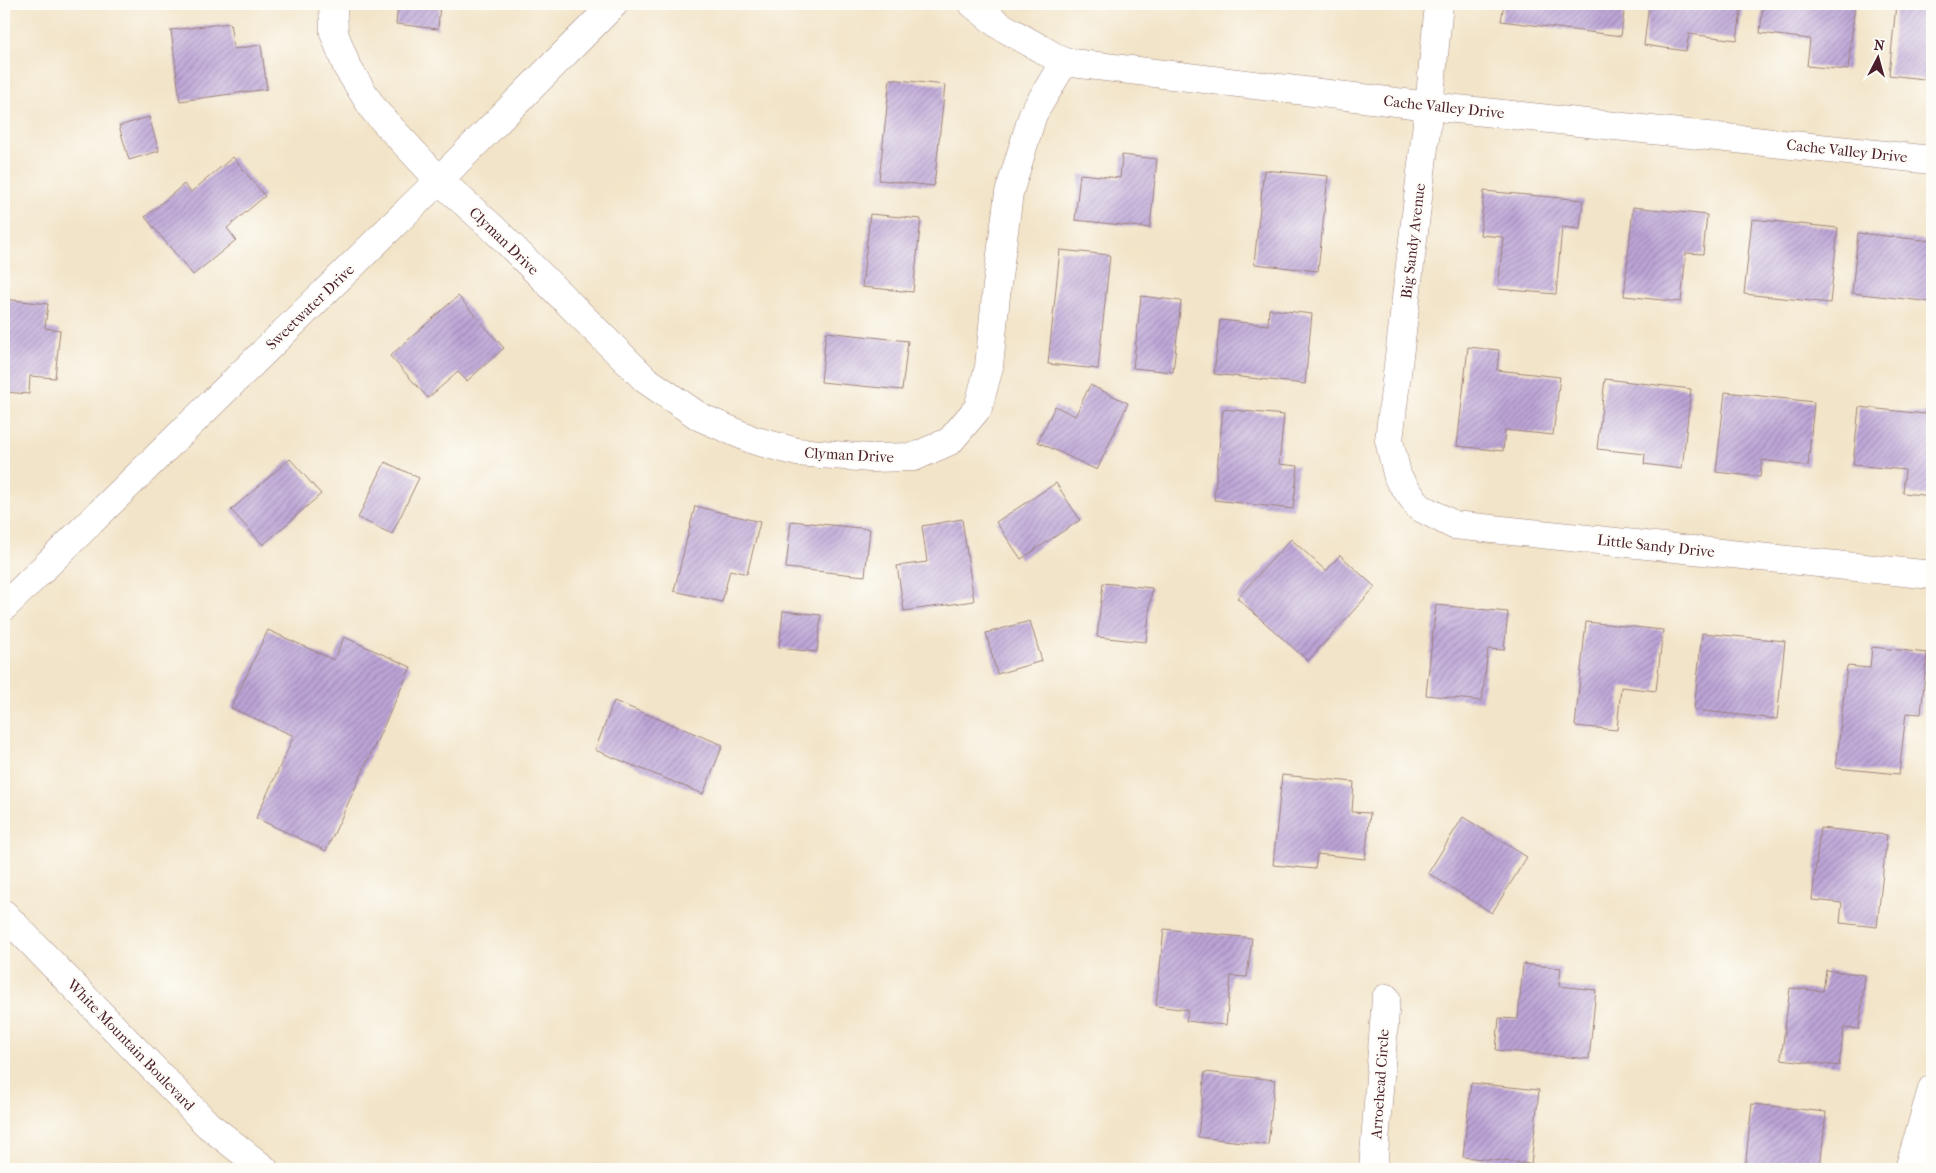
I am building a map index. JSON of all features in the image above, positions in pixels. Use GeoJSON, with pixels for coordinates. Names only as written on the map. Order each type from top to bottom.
{"type":"FeatureCollection","features":[{"type":"Feature","properties":{"kind":"street","name":"Clyman Drive"},"geometry":{"type":"LineString","coordinates":[[333,4],[334,33],[347,67],[374,110],[439,180],[493,228],[646,380],[700,417],[753,440],[797,452],[870,458],[914,457],[950,441],[978,408],[988,367],[1010,193],[1033,114],[1064,62]]}},
{"type":"Feature","properties":{"kind":"street","name":"Sweetwater Drive"},"geometry":{"type":"LineString","coordinates":[[4,607],[439,180],[614,4]]}},
{"type":"Feature","properties":{"kind":"street","name":"Cache Valley Drive"},"geometry":{"type":"LineString","coordinates":[[973,4],[999,25],[1064,62],[1429,106],[1932,160]]}},
{"type":"Feature","properties":{"kind":"street","name":"Big Sandy Avenue"},"geometry":{"type":"LineString","coordinates":[[1398,478],[1389,440],[1429,106],[1439,4]]}},
{"type":"Feature","properties":{"kind":"street","name":"Little Sandy Drive"},"geometry":{"type":"LineString","coordinates":[[1398,478],[1419,507],[1454,525],[1932,575]]}},
{"type":"Feature","properties":{"kind":"street","name":"White Mountain Boulevard"},"geometry":{"type":"LineString","coordinates":[[4,914],[208,1125],[264,1169]]}},
{"type":"Feature","properties":{"kind":"street","name":"Arroehead Circle"},"geometry":{"type":"LineString","coordinates":[[1373,1169],[1386,998]]}},
{"type":"Feature","properties":{"kind":"street"},"geometry":{"type":"LineString","coordinates":[[1909,1169],[1932,1088]]}},
{"type":"Feature","properties":{"kind":"building"},"geometry":{"type":"Polygon","coordinates":[[[398,4],[440,4],[438,29],[396,24],[398,4]]]}},
{"type":"Feature","properties":{"kind":"building"},"geometry":{"type":"Polygon","coordinates":[[[1504,4],[1625,4],[1621,36],[1501,21],[1504,4]]]}},
{"type":"Feature","properties":{"kind":"building"},"geometry":{"type":"Polygon","coordinates":[[[1649,4],[1742,4],[1737,40],[1689,34],[1686,51],[1644,45],[1649,4]]]}},
{"type":"Feature","properties":{"kind":"building"},"geometry":{"type":"Polygon","coordinates":[[[1763,4],[1855,4],[1848,70],[1807,66],[1810,39],[1760,33],[1763,4]]]}},
{"type":"Feature","properties":{"kind":"building"},"geometry":{"type":"Polygon","coordinates":[[[1896,4],[1932,4],[1932,80],[1889,75],[1896,4]]]}},
{"type":"Feature","properties":{"kind":"building"},"geometry":{"type":"Polygon","coordinates":[[[230,23],[234,49],[261,45],[267,89],[180,101],[171,30],[230,23]]]}},
{"type":"Feature","properties":{"kind":"building"},"geometry":{"type":"Polygon","coordinates":[[[890,79],[945,85],[934,186],[879,180],[890,79]]]}},
{"type":"Feature","properties":{"kind":"building"},"geometry":{"type":"Polygon","coordinates":[[[149,117],[159,151],[129,160],[119,126],[149,117]]]}},
{"type":"Feature","properties":{"kind":"building"},"geometry":{"type":"Polygon","coordinates":[[[1122,155],[1157,159],[1150,228],[1075,220],[1080,174],[1120,178],[1122,155]]]}},
{"type":"Feature","properties":{"kind":"building"},"geometry":{"type":"Polygon","coordinates":[[[233,157],[265,196],[227,228],[236,240],[193,275],[145,217],[184,184],[191,192],[233,157]]]}},
{"type":"Feature","properties":{"kind":"building"},"geometry":{"type":"Polygon","coordinates":[[[1264,170],[1328,176],[1318,271],[1254,264],[1264,170]]]}},
{"type":"Feature","properties":{"kind":"building"},"geometry":{"type":"Polygon","coordinates":[[[1484,191],[1583,200],[1580,229],[1562,227],[1556,294],[1498,289],[1503,237],[1480,235],[1484,191]]]}},
{"type":"Feature","properties":{"kind":"building"},"geometry":{"type":"Polygon","coordinates":[[[1633,207],[1707,215],[1703,254],[1686,253],[1681,302],[1624,296],[1633,207]]]}},
{"type":"Feature","properties":{"kind":"building"},"geometry":{"type":"Polygon","coordinates":[[[870,214],[921,219],[913,292],[862,287],[870,214]]]}},
{"type":"Feature","properties":{"kind":"building"},"geometry":{"type":"Polygon","coordinates":[[[1752,219],[1838,228],[1830,303],[1744,294],[1752,219]]]}},
{"type":"Feature","properties":{"kind":"building"},"geometry":{"type":"Polygon","coordinates":[[[1858,233],[1932,241],[1932,302],[1852,293],[1858,233]]]}},
{"type":"Feature","properties":{"kind":"building"},"geometry":{"type":"Polygon","coordinates":[[[1060,250],[1110,255],[1098,369],[1048,364],[1060,250]]]}},
{"type":"Feature","properties":{"kind":"building"},"geometry":{"type":"Polygon","coordinates":[[[458,296],[504,348],[467,381],[458,372],[428,398],[390,356],[458,296]]]}},
{"type":"Feature","properties":{"kind":"building"},"geometry":{"type":"Polygon","coordinates":[[[1141,296],[1181,301],[1173,372],[1133,368],[1141,296]]]}},
{"type":"Feature","properties":{"kind":"building"},"geometry":{"type":"Polygon","coordinates":[[[4,299],[48,304],[45,328],[60,330],[55,378],[30,376],[29,394],[4,392],[4,299]]]}},
{"type":"Feature","properties":{"kind":"building"},"geometry":{"type":"Polygon","coordinates":[[[1269,309],[1312,314],[1305,384],[1214,374],[1220,320],[1268,325],[1269,309]]]}},
{"type":"Feature","properties":{"kind":"building"},"geometry":{"type":"Polygon","coordinates":[[[826,332],[908,341],[902,390],[821,382],[826,332]]]}},
{"type":"Feature","properties":{"kind":"building"},"geometry":{"type":"Polygon","coordinates":[[[1468,347],[1499,350],[1497,370],[1560,377],[1553,435],[1505,430],[1503,451],[1457,446],[1468,347]]]}},
{"type":"Feature","properties":{"kind":"building"},"geometry":{"type":"Polygon","coordinates":[[[1605,379],[1691,389],[1682,469],[1644,464],[1645,454],[1597,449],[1605,379]]]}},
{"type":"Feature","properties":{"kind":"building"},"geometry":{"type":"Polygon","coordinates":[[[1090,385],[1128,403],[1097,470],[1038,442],[1055,406],[1075,416],[1090,385]]]}},
{"type":"Feature","properties":{"kind":"building"},"geometry":{"type":"Polygon","coordinates":[[[1725,392],[1814,402],[1808,466],[1762,460],[1760,477],[1716,472],[1725,392]]]}},
{"type":"Feature","properties":{"kind":"building"},"geometry":{"type":"Polygon","coordinates":[[[1927,395],[1932,395],[1932,496],[1903,493],[1905,470],[1853,465],[1859,407],[1925,414],[1927,395]]]}},
{"type":"Feature","properties":{"kind":"building"},"geometry":{"type":"Polygon","coordinates":[[[1223,409],[1284,415],[1279,464],[1298,466],[1293,509],[1214,500],[1223,409]]]}},
{"type":"Feature","properties":{"kind":"building"},"geometry":{"type":"Polygon","coordinates":[[[290,459],[321,494],[263,545],[231,510],[290,459]]]}},
{"type":"Feature","properties":{"kind":"building"},"geometry":{"type":"Polygon","coordinates":[[[385,462],[419,478],[392,534],[358,518],[385,462]]]}},
{"type":"Feature","properties":{"kind":"building"},"geometry":{"type":"Polygon","coordinates":[[[1056,483],[1080,520],[1021,559],[996,522],[1056,483]]]}},
{"type":"Feature","properties":{"kind":"building"},"geometry":{"type":"Polygon","coordinates":[[[695,506],[760,522],[747,574],[730,570],[722,602],[674,591],[695,506]]]}},
{"type":"Feature","properties":{"kind":"building"},"geometry":{"type":"Polygon","coordinates":[[[962,519],[974,601],[904,611],[897,566],[927,562],[922,526],[962,519]]]}},
{"type":"Feature","properties":{"kind":"building"},"geometry":{"type":"Polygon","coordinates":[[[791,521],[870,529],[865,576],[786,568],[791,521]]]}},
{"type":"Feature","properties":{"kind":"building"},"geometry":{"type":"Polygon","coordinates":[[[1291,539],[1326,571],[1340,555],[1375,587],[1308,661],[1237,598],[1291,539]]]}},
{"type":"Feature","properties":{"kind":"building"},"geometry":{"type":"Polygon","coordinates":[[[1103,583],[1152,588],[1146,642],[1097,637],[1103,583]]]}},
{"type":"Feature","properties":{"kind":"building"},"geometry":{"type":"Polygon","coordinates":[[[1436,605],[1508,612],[1504,650],[1488,649],[1482,701],[1426,695],[1436,605]]]}},
{"type":"Feature","properties":{"kind":"building"},"geometry":{"type":"Polygon","coordinates":[[[783,611],[821,615],[817,652],[779,648],[783,611]]]}},
{"type":"Feature","properties":{"kind":"building"},"geometry":{"type":"Polygon","coordinates":[[[1030,621],[1042,661],[997,674],[986,633],[1030,621]]]}},
{"type":"Feature","properties":{"kind":"building"},"geometry":{"type":"Polygon","coordinates":[[[1586,622],[1663,630],[1656,691],[1621,687],[1617,730],[1575,726],[1586,622]]]}},
{"type":"Feature","properties":{"kind":"building"},"geometry":{"type":"Polygon","coordinates":[[[268,630],[334,660],[344,637],[411,667],[326,851],[256,818],[294,736],[231,708],[268,630]]]}},
{"type":"Feature","properties":{"kind":"building"},"geometry":{"type":"Polygon","coordinates":[[[1702,633],[1785,641],[1777,719],[1694,710],[1702,633]]]}},
{"type":"Feature","properties":{"kind":"building"},"geometry":{"type":"Polygon","coordinates":[[[1872,647],[1927,653],[1921,714],[1906,713],[1899,774],[1836,768],[1847,666],[1870,668],[1872,647]]]}},
{"type":"Feature","properties":{"kind":"building"},"geometry":{"type":"Polygon","coordinates":[[[614,701],[723,745],[703,794],[595,750],[614,701]]]}},
{"type":"Feature","properties":{"kind":"building"},"geometry":{"type":"Polygon","coordinates":[[[1282,775],[1354,782],[1352,812],[1370,813],[1365,859],[1317,854],[1315,869],[1273,865],[1282,775]]]}},
{"type":"Feature","properties":{"kind":"building"},"geometry":{"type":"Polygon","coordinates":[[[1463,817],[1527,857],[1492,913],[1428,873],[1463,817]]]}},
{"type":"Feature","properties":{"kind":"building"},"geometry":{"type":"Polygon","coordinates":[[[1820,828],[1887,835],[1877,927],[1840,923],[1842,903],[1812,900],[1820,828]]]}},
{"type":"Feature","properties":{"kind":"building"},"geometry":{"type":"Polygon","coordinates":[[[1164,929],[1252,938],[1247,977],[1231,976],[1226,1025],[1186,1021],[1188,1010],[1156,1006],[1164,929]]]}},
{"type":"Feature","properties":{"kind":"building"},"geometry":{"type":"Polygon","coordinates":[[[1523,964],[1561,968],[1559,986],[1596,990],[1589,1059],[1496,1050],[1499,1018],[1518,1019],[1523,964]]]}},
{"type":"Feature","properties":{"kind":"building"},"geometry":{"type":"Polygon","coordinates":[[[1826,970],[1865,975],[1859,1029],[1844,1028],[1839,1066],[1781,1059],[1790,988],[1823,991],[1826,970]]]}},
{"type":"Feature","properties":{"kind":"building"},"geometry":{"type":"Polygon","coordinates":[[[1205,1072],[1275,1080],[1268,1145],[1198,1137],[1205,1072]]]}},
{"type":"Feature","properties":{"kind":"building"},"geometry":{"type":"Polygon","coordinates":[[[1471,1083],[1539,1090],[1531,1164],[1463,1157],[1471,1083]]]}},
{"type":"Feature","properties":{"kind":"building"},"geometry":{"type":"Polygon","coordinates":[[[1752,1104],[1826,1112],[1820,1169],[1745,1168],[1752,1104]]]}}]}
